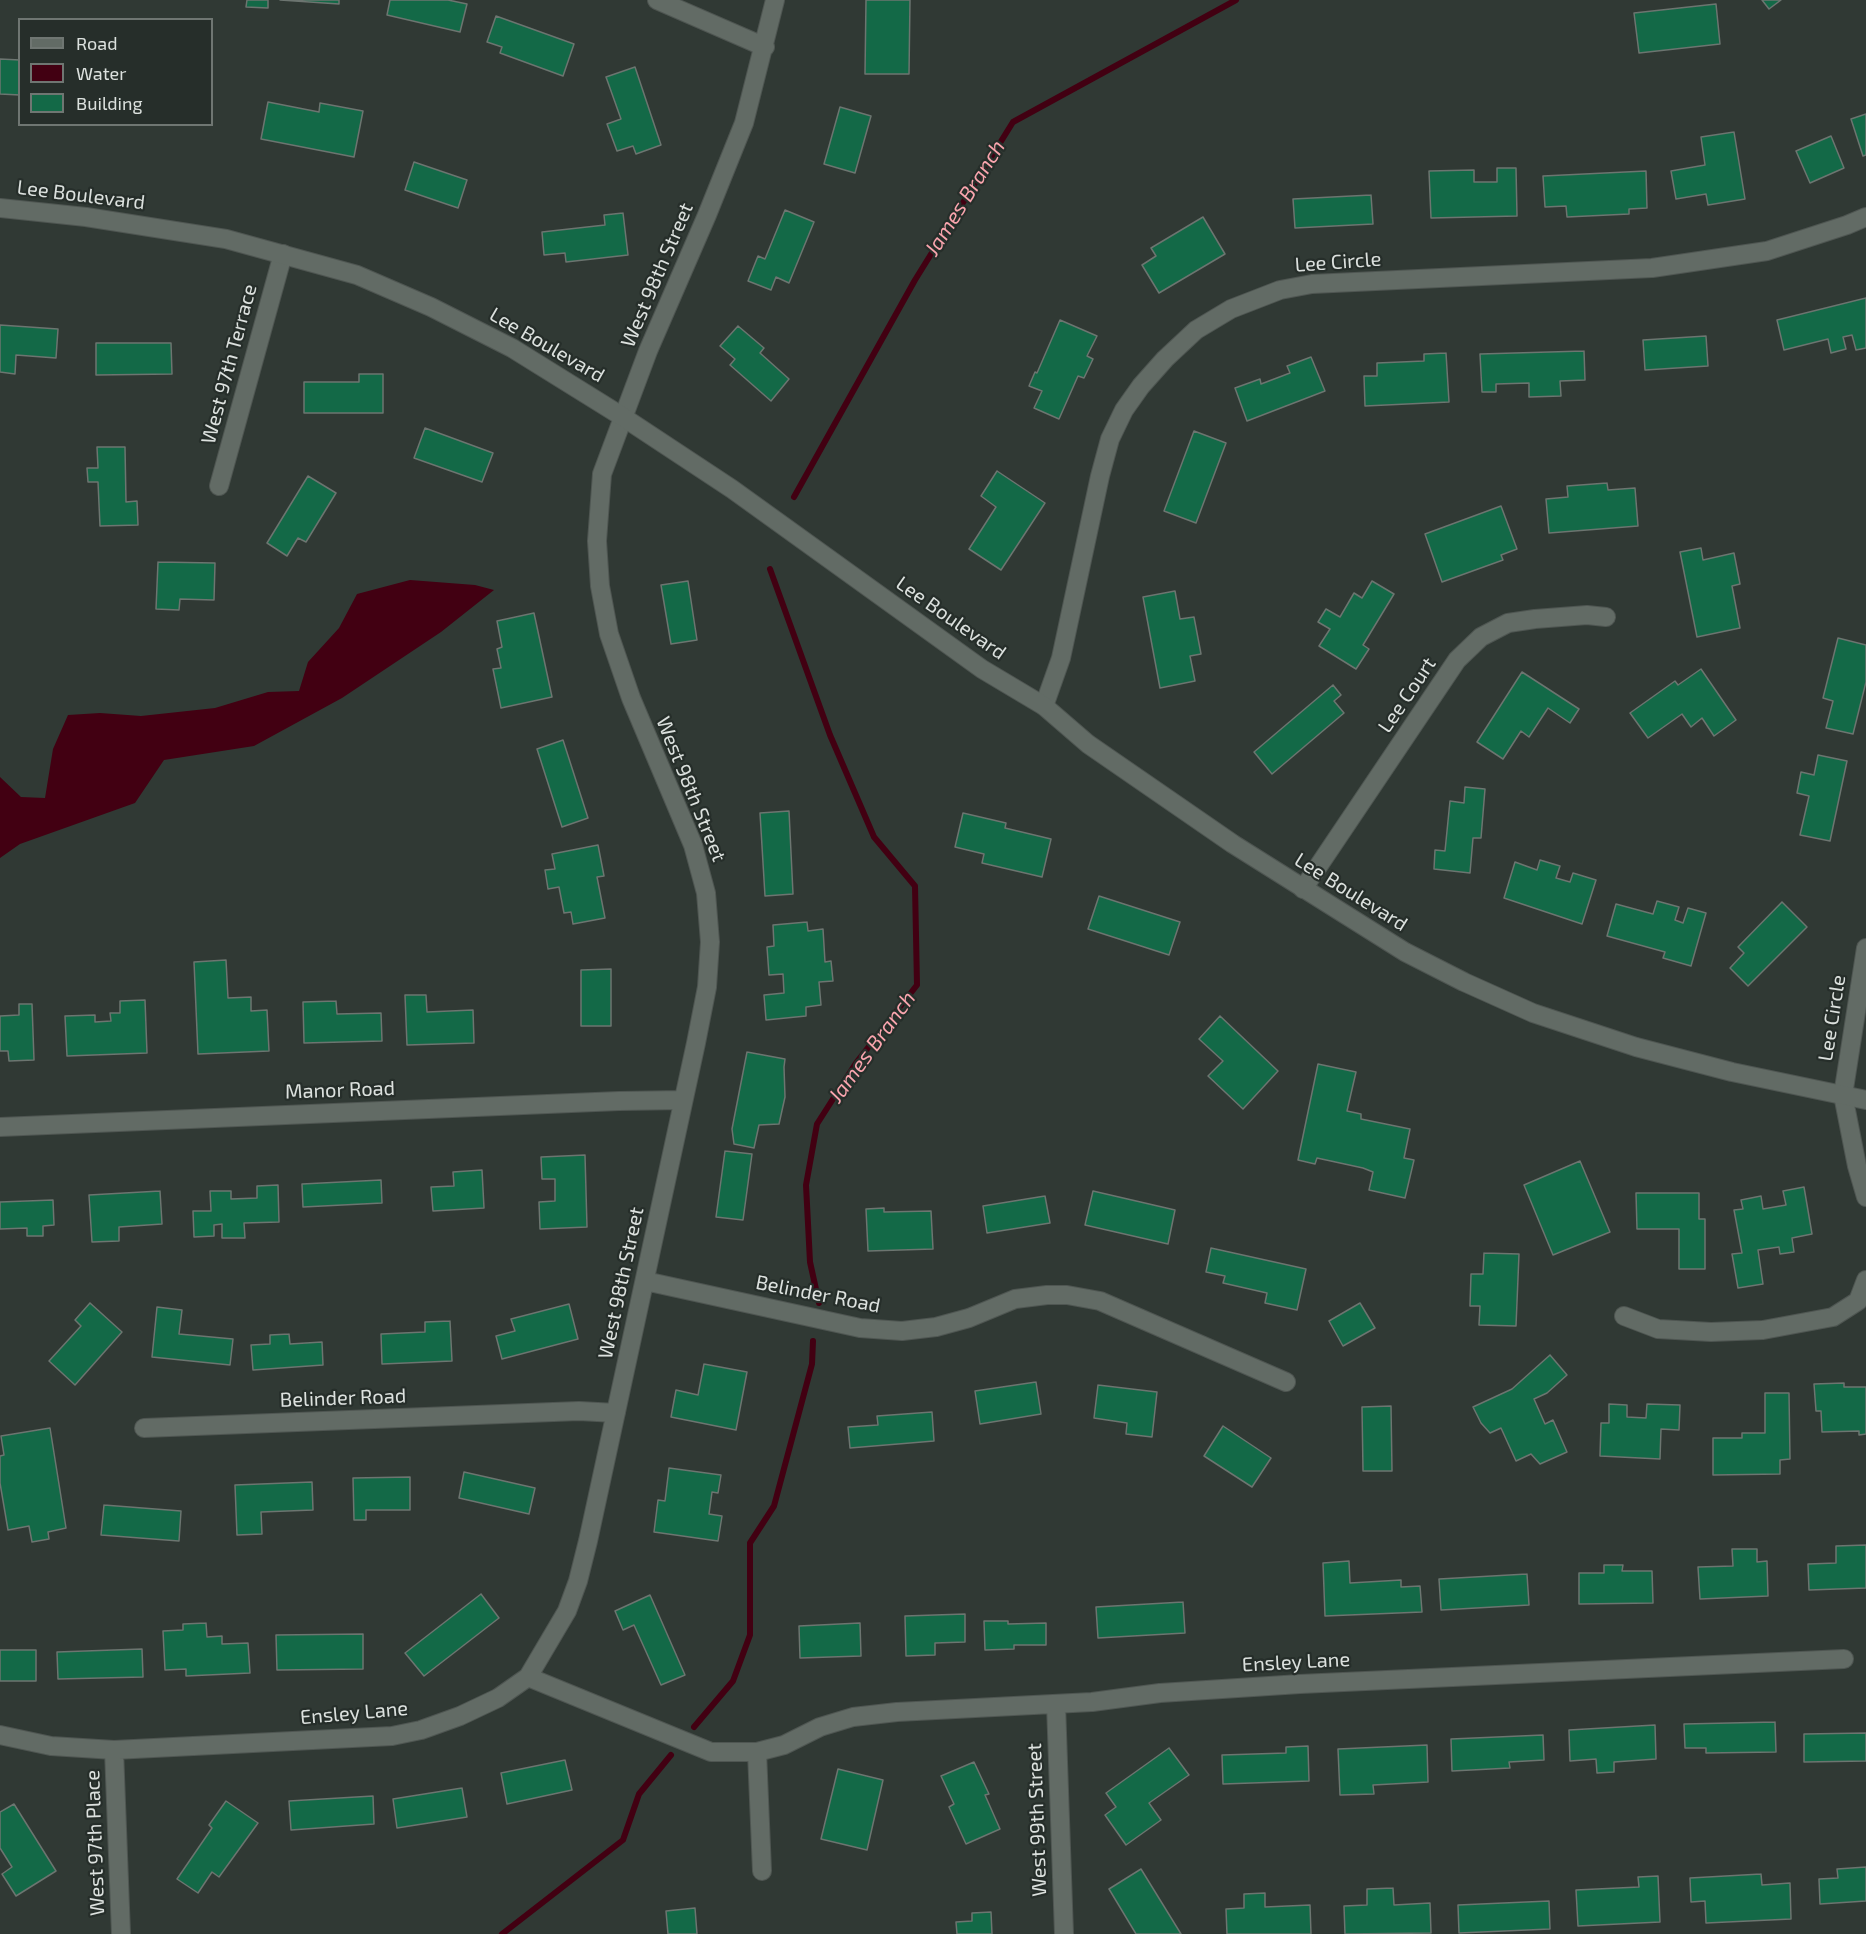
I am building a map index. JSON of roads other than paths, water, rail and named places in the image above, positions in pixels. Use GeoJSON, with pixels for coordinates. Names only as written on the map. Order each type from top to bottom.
{"type":"FeatureCollection","features":[{"type":"Feature","properties":{"kind":"street"},"geometry":{"type":"LineString","coordinates":[[657,0],[765,47]]}},
{"type":"Feature","properties":{"kind":"street","name":"West 98th Street"},"geometry":{"type":"LineString","coordinates":[[528,1677],[567,1611],[578,1581],[645,1281],[707,987],[710,942],[709,918],[693,845],[631,698],[609,634],[600,586],[597,516],[602,474],[648,351],[744,123],[776,0]]}},
{"type":"Feature","properties":{"kind":"street","name":"Lee Boulevard"},"geometry":{"type":"LineString","coordinates":[[0,208],[176,230],[226,239],[357,275],[432,307],[512,348],[623,417],[732,489],[982,669],[1044,706],[1088,744],[1233,844],[1405,952],[1533,1013],[1636,1047],[1732,1072],[1866,1100]]}},
{"type":"Feature","properties":{"kind":"street","name":"Lee Circle"},"geometry":{"type":"LineString","coordinates":[[1044,706],[1061,658],[1110,439],[1124,410],[1141,386],[1196,330],[1223,314],[1280,290],[1312,284],[1652,268],[1767,251],[1866,217]]}},
{"type":"Feature","properties":{"kind":"street","name":"West 97th Terrace"},"geometry":{"type":"LineString","coordinates":[[219,486],[282,254]]}},
{"type":"Feature","properties":{"kind":"street","name":"Lee Court"},"geometry":{"type":"LineString","coordinates":[[1303,889],[1457,660],[1481,637],[1508,623],[1587,615],[1606,617]]}},
{"type":"Feature","properties":{"kind":"street","name":"Lee Circle"},"geometry":{"type":"LineString","coordinates":[[1843,1095],[1866,948]]}},
{"type":"Feature","properties":{"kind":"street"},"geometry":{"type":"LineString","coordinates":[[1843,1095],[1857,1166],[1866,1197]]}},
{"type":"Feature","properties":{"kind":"street","name":"Manor Road"},"geometry":{"type":"LineString","coordinates":[[0,1127],[607,1101],[682,1100]]}},
{"type":"Feature","properties":{"kind":"street"},"geometry":{"type":"LineString","coordinates":[[1624,1316],[1658,1329],[1711,1332],[1763,1330],[1833,1317],[1858,1301],[1866,1280]]}},
{"type":"Feature","properties":{"kind":"street","name":"Belinder Road"},"geometry":{"type":"LineString","coordinates":[[645,1281],[860,1328],[902,1331],[936,1327],[969,1318],[1015,1299],[1067,1295],[1100,1301],[1286,1382]]}},
{"type":"Feature","properties":{"kind":"street","name":"Belinder Road"},"geometry":{"type":"LineString","coordinates":[[144,1428],[579,1411],[615,1413]]}},
{"type":"Feature","properties":{"kind":"street","name":"Ensley Lane"},"geometry":{"type":"LineString","coordinates":[[0,1735],[51,1746],[114,1750],[392,1736],[422,1730],[460,1716],[498,1698],[528,1677],[711,1752],[757,1752],[784,1745],[820,1728],[853,1717],[897,1712],[1092,1702],[1160,1693],[1300,1684],[1844,1659]]}},
{"type":"Feature","properties":{"kind":"street","name":"West 99th Street"},"geometry":{"type":"LineString","coordinates":[[1056,1704],[1064,1934]]}},
{"type":"Feature","properties":{"kind":"street","name":"West 97th Place"},"geometry":{"type":"LineString","coordinates":[[114,1750],[121,1934]]}},
{"type":"Feature","properties":{"kind":"street"},"geometry":{"type":"LineString","coordinates":[[757,1752],[762,1871]]}},
{"type":"Feature","properties":{"kind":"water"},"geometry":{"type":"Polygon","coordinates":[[[410,580],[475,585],[494,590],[441,632],[342,698],[254,746],[164,760],[135,803],[20,844],[0,858],[0,777],[21,797],[45,798],[53,749],[68,715],[100,713],[141,716],[215,708],[268,692],[299,691],[308,662],[339,628],[357,594],[410,580]]]}},
{"type":"Feature","properties":{"kind":"waterway","name":"James Branch"},"geometry":{"type":"LineString","coordinates":[[794,497],[915,280],[1013,122],[1236,0]]}},
{"type":"Feature","properties":{"kind":"waterway","name":"James Branch"},"geometry":{"type":"LineString","coordinates":[[770,569],[830,735],[874,837],[915,886],[917,985],[856,1063],[817,1124],[806,1185],[810,1262],[819,1303]]}},
{"type":"Feature","properties":{"kind":"waterway","name":"James Branch"},"geometry":{"type":"LineString","coordinates":[[694,1727],[733,1681],[750,1635],[750,1543],[774,1506],[812,1364],[813,1341]]}},
{"type":"Feature","properties":{"kind":"waterway","name":"James Branch"},"geometry":{"type":"LineString","coordinates":[[502,1934],[623,1840],[639,1794],[671,1755]]}}]}
